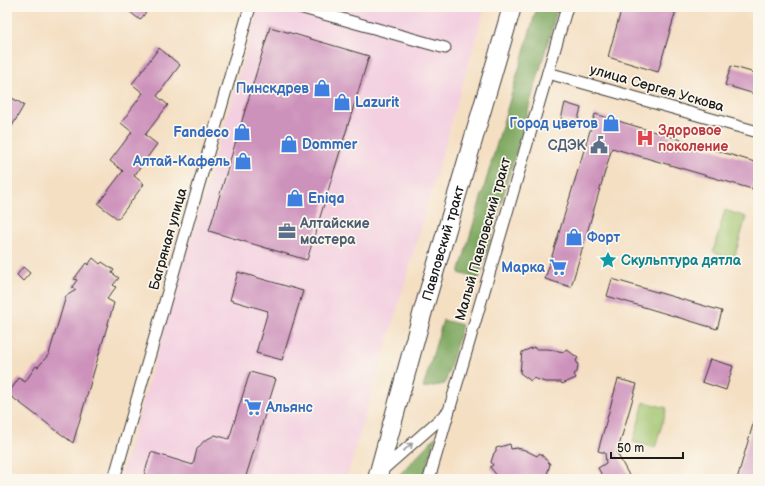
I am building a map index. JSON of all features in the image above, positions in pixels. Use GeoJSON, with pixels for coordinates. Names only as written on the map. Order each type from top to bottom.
{"type":"FeatureCollection","features":[{"type":"Feature","properties":{"kind":"main road","name":"Павловский тракт"},"geometry":{"type":"LineString","coordinates":[[378,476],[423,311],[512,7]]}},
{"type":"Feature","properties":{"kind":"street","name":"Багряная улица"},"geometry":{"type":"LineString","coordinates":[[114,479],[250,7]]}},
{"type":"Feature","properties":{"kind":"street"},"geometry":{"type":"LineString","coordinates":[[299,7],[445,48]]}},
{"type":"Feature","properties":{"kind":"street","name":"Малый Павловский тракт"},"geometry":{"type":"LineString","coordinates":[[429,479],[567,7]]}},
{"type":"Feature","properties":{"kind":"street","name":"улица Сергея Ускова"},"geometry":{"type":"LineString","coordinates":[[548,72],[758,132]]}},
{"type":"Feature","properties":{"kind":"street"},"geometry":{"type":"LineString","coordinates":[[378,476],[448,412]]}},
{"type":"Feature","properties":{"kind":"shaded area"},"geometry":{"type":"Polygon","coordinates":[[[259,7],[485,7],[346,479],[120,479],[259,7]]]}},
{"type":"Feature","properties":{"kind":"green space"},"geometry":{"type":"Polygon","coordinates":[[[537,7],[558,7],[479,279],[459,273],[537,7]]]}},
{"type":"Feature","properties":{"kind":"green space"},"geometry":{"type":"Polygon","coordinates":[[[725,210],[746,217],[734,259],[713,252],[725,210]]]}},
{"type":"Feature","properties":{"kind":"green space"},"geometry":{"type":"Polygon","coordinates":[[[443,320],[462,325],[445,384],[423,388],[443,320]]]}},
{"type":"Feature","properties":{"kind":"green space"},"geometry":{"type":"Polygon","coordinates":[[[644,402],[667,408],[655,448],[633,442],[644,402]]]}},
{"type":"Feature","properties":{"kind":"green space"},"geometry":{"type":"Polygon","coordinates":[[[436,436],[423,479],[397,479],[398,476],[436,436]]]}},
{"type":"Feature","properties":{"kind":"building"},"geometry":{"type":"Polygon","coordinates":[[[124,7],[150,7],[140,20],[124,7]]]}},
{"type":"Feature","properties":{"kind":"building"},"geometry":{"type":"Polygon","coordinates":[[[622,7],[677,7],[658,72],[608,57],[622,7]]]}},
{"type":"Feature","properties":{"kind":"building","name":"Dommer"},"geometry":{"type":"Polygon","coordinates":[[[270,27],[369,56],[307,260],[209,231],[270,27]]]}},
{"type":"Feature","properties":{"kind":"building"},"geometry":{"type":"Polygon","coordinates":[[[159,48],[180,65],[157,96],[168,105],[145,135],[157,144],[134,176],[144,184],[118,219],[98,204],[123,171],[110,161],[132,132],[121,123],[143,93],[132,84],[159,48]]]}},
{"type":"Feature","properties":{"kind":"building"},"geometry":{"type":"Polygon","coordinates":[[[731,66],[758,74],[758,95],[725,85],[731,66]]]}},
{"type":"Feature","properties":{"kind":"building"},"geometry":{"type":"Polygon","coordinates":[[[7,95],[24,105],[7,135],[7,95]]]}},
{"type":"Feature","properties":{"kind":"building"},"geometry":{"type":"Polygon","coordinates":[[[565,103],[581,108],[577,123],[561,119],[565,103]]]}},
{"type":"Feature","properties":{"kind":"building"},"geometry":{"type":"Polygon","coordinates":[[[595,114],[758,163],[758,168],[752,189],[612,148],[571,287],[545,279],[595,114]]]}},
{"type":"Feature","properties":{"kind":"building"},"geometry":{"type":"Polygon","coordinates":[[[93,258],[100,264],[102,262],[114,270],[112,273],[119,278],[113,285],[116,287],[107,299],[114,303],[73,443],[8,394],[19,378],[25,382],[36,366],[38,367],[49,354],[66,296],[76,290],[72,287],[77,280],[74,279],[86,263],[88,265],[93,258]]]}},
{"type":"Feature","properties":{"kind":"building"},"geometry":{"type":"Polygon","coordinates":[[[23,267],[30,273],[23,281],[17,275],[23,267]]]}},
{"type":"Feature","properties":{"kind":"building"},"geometry":{"type":"Polygon","coordinates":[[[238,272],[303,291],[282,360],[256,353],[268,311],[230,300],[238,272]]]}},
{"type":"Feature","properties":{"kind":"building"},"geometry":{"type":"Polygon","coordinates":[[[612,279],[722,311],[717,329],[607,296],[612,279]]]}},
{"type":"Feature","properties":{"kind":"building"},"geometry":{"type":"Polygon","coordinates":[[[534,347],[535,349],[548,349],[564,352],[566,349],[578,358],[576,360],[578,365],[577,372],[574,374],[576,378],[562,384],[561,382],[545,382],[533,378],[531,381],[520,373],[522,352],[534,347]]]}},
{"type":"Feature","properties":{"kind":"building"},"geometry":{"type":"Polygon","coordinates":[[[710,359],[733,366],[726,390],[702,382],[710,359]]]}},
{"type":"Feature","properties":{"kind":"building","name":"Альянс"},"geometry":{"type":"Polygon","coordinates":[[[250,372],[276,379],[245,479],[143,479],[151,452],[193,465],[197,449],[204,441],[215,435],[229,439],[250,372]]]}},
{"type":"Feature","properties":{"kind":"building"},"geometry":{"type":"Polygon","coordinates":[[[618,379],[637,384],[617,453],[631,479],[604,479],[598,468],[606,463],[605,453],[598,451],[618,379]]]}},
{"type":"Feature","properties":{"kind":"building"},"geometry":{"type":"Polygon","coordinates":[[[756,414],[758,414],[758,468],[755,479],[737,479],[756,414]]]}},
{"type":"Feature","properties":{"kind":"building"},"geometry":{"type":"Polygon","coordinates":[[[510,444],[511,449],[517,448],[525,450],[537,456],[540,453],[550,464],[546,478],[512,479],[504,475],[499,478],[490,467],[493,465],[491,462],[496,448],[510,444]]]}},
{"type":"Feature","properties":{"kind":"place","name":"Пинскдрев"},"geometry":{"type":"Point","coordinates":[322,88]}},
{"type":"Feature","properties":{"kind":"place","name":"Lazurit"},"geometry":{"type":"Point","coordinates":[342,102]}},
{"type":"Feature","properties":{"kind":"place","name":"Город цветов"},"geometry":{"type":"Point","coordinates":[611,123]}},
{"type":"Feature","properties":{"kind":"place","name":"Fandeco"},"geometry":{"type":"Point","coordinates":[242,132]}},
{"type":"Feature","properties":{"kind":"place","name":"Здоровое поколение"},"geometry":{"type":"Point","coordinates":[645,138]}},
{"type":"Feature","properties":{"kind":"place","name":"Dommer"},"geometry":{"type":"Point","coordinates":[289,144]}},
{"type":"Feature","properties":{"kind":"place","name":"СДЭК"},"geometry":{"type":"Point","coordinates":[599,145]}},
{"type":"Feature","properties":{"kind":"place","name":"Алтай-Кафель"},"geometry":{"type":"Point","coordinates":[243,161]}},
{"type":"Feature","properties":{"kind":"place","name":"Eniqa"},"geometry":{"type":"Point","coordinates":[295,198]}},
{"type":"Feature","properties":{"kind":"place","name":"Алтайские мастера"},"geometry":{"type":"Point","coordinates":[287,231]}},
{"type":"Feature","properties":{"kind":"place","name":"Форт"},"geometry":{"type":"Point","coordinates":[574,237]}},
{"type":"Feature","properties":{"kind":"place","name":"Скульптура дятла"},"geometry":{"type":"Point","coordinates":[608,260]}},
{"type":"Feature","properties":{"kind":"place","name":"Марка"},"geometry":{"type":"Point","coordinates":[558,267]}},
{"type":"Feature","properties":{"kind":"place","name":"Альянс"},"geometry":{"type":"Point","coordinates":[253,407]}}]}
